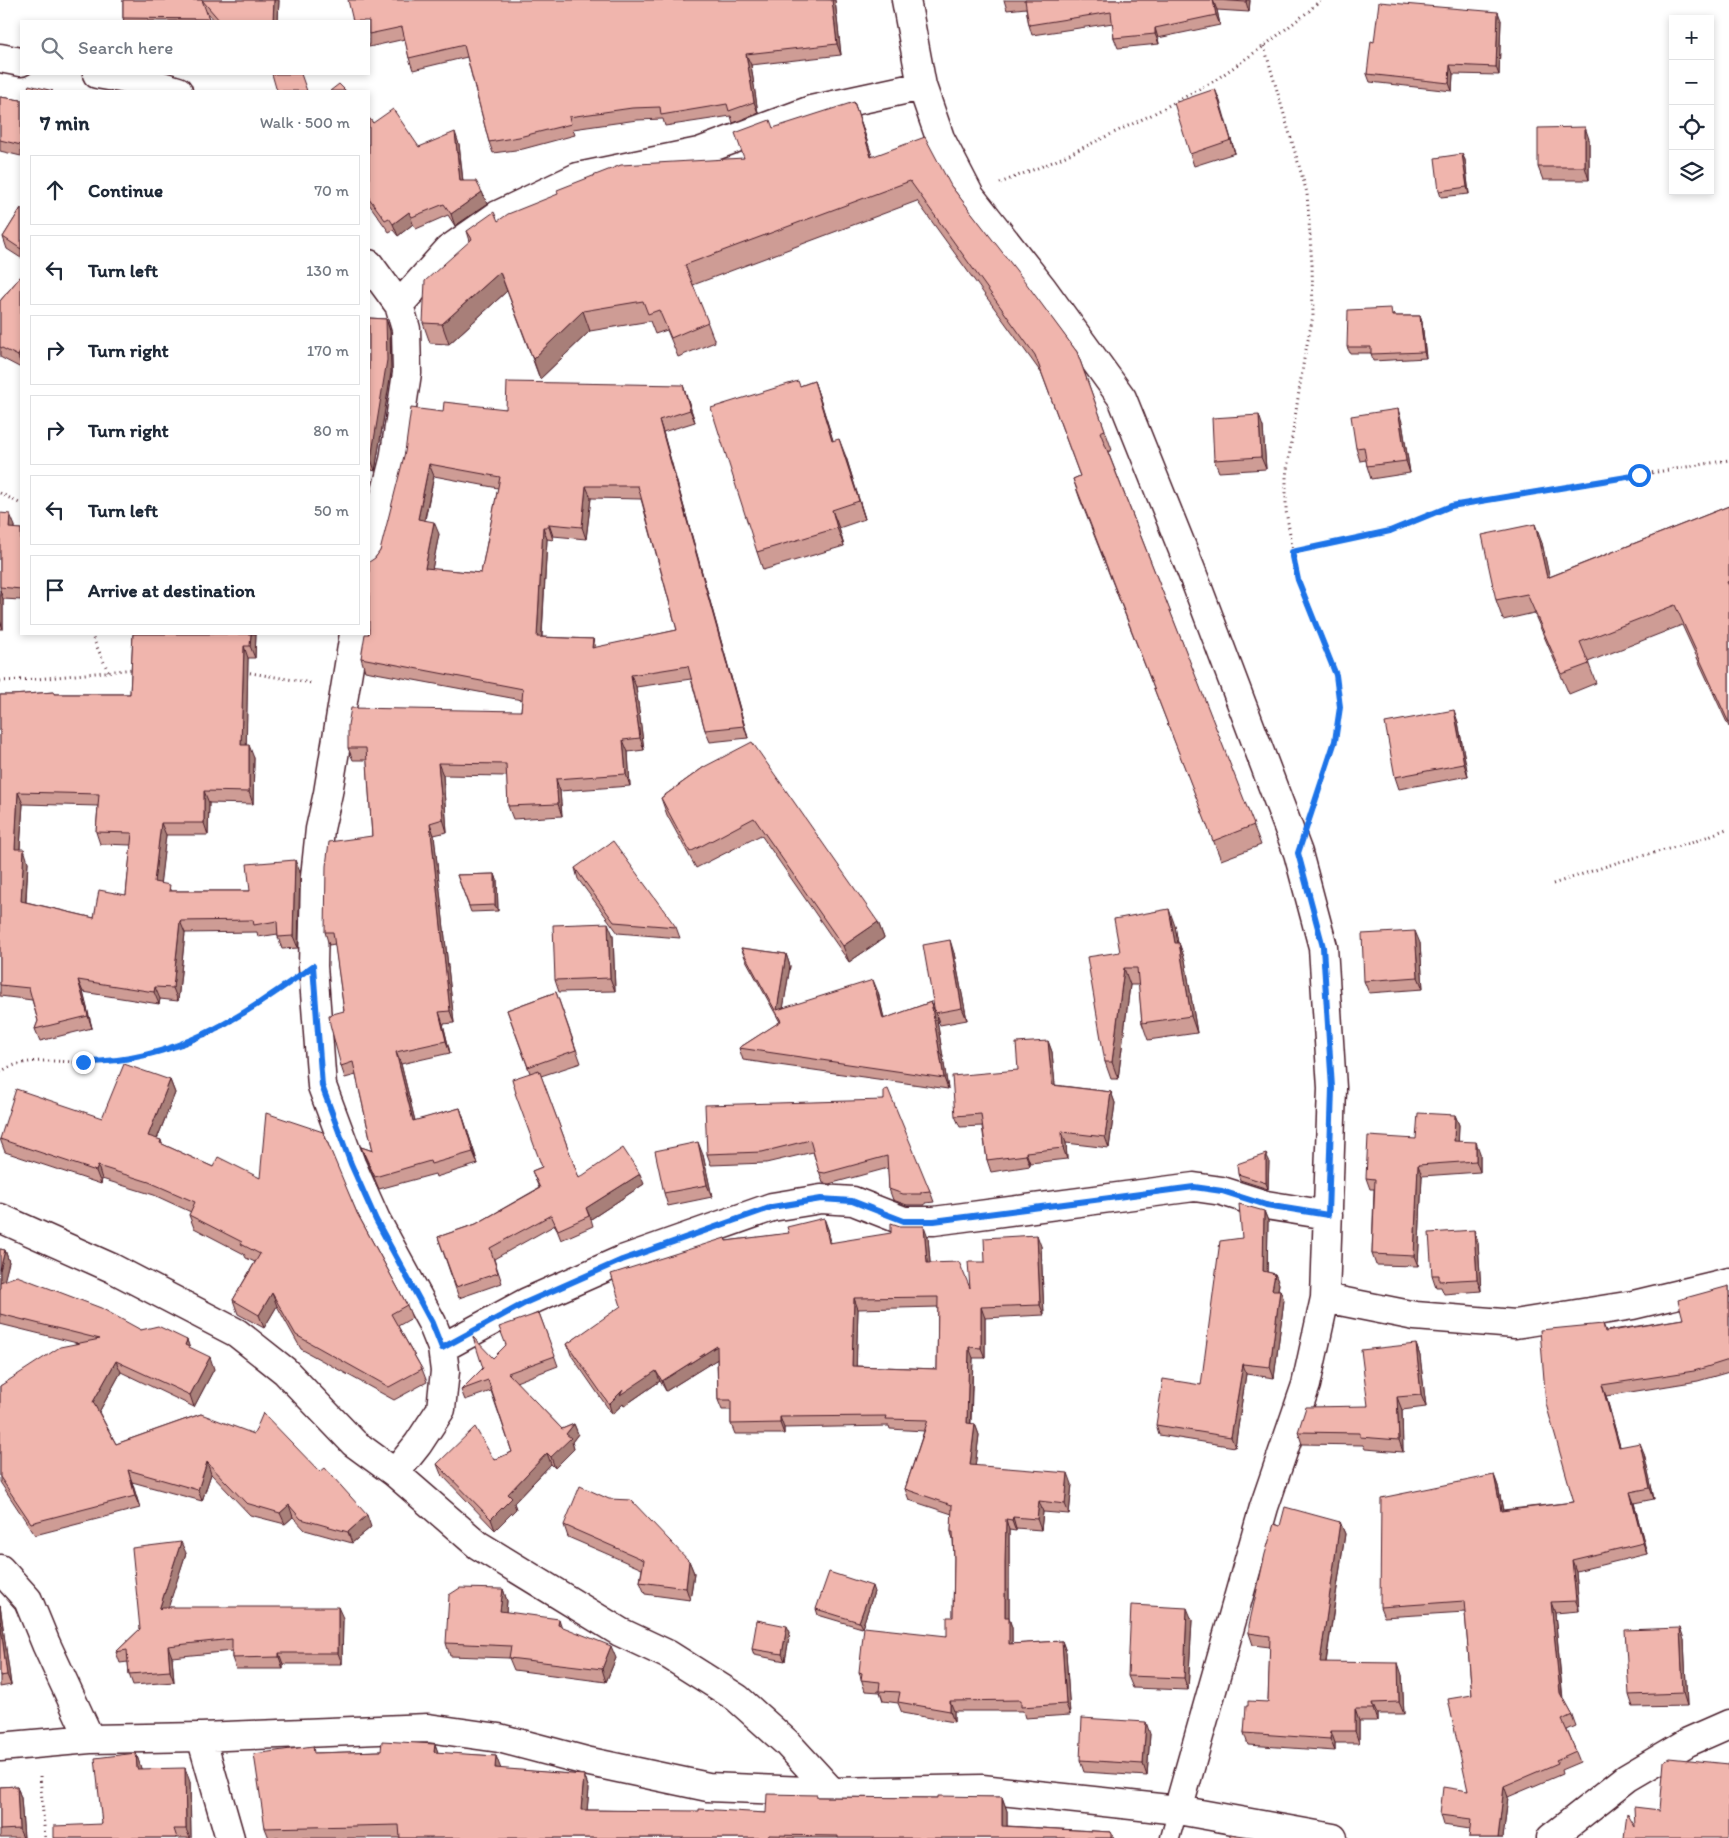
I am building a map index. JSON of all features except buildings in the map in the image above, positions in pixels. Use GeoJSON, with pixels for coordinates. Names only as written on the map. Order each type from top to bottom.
{"type":"FeatureCollection","features":[{"type":"Feature","properties":{"kind":"street"},"geometry":{"type":"LineString","coordinates":[[906,0],[922,86],[940,138],[970,196],[1043,289],[1122,398],[1191,570],[1298,853],[1323,947],[1332,1088],[1325,1298],[1306,1385],[1264,1507],[1178,1810]]}},
{"type":"Feature","properties":{"kind":"street"},"geometry":{"type":"LineString","coordinates":[[0,58],[20,62]]}},
{"type":"Feature","properties":{"kind":"street"},"geometry":{"type":"LineString","coordinates":[[102,75],[156,84],[175,90]]}},
{"type":"Feature","properties":{"kind":"street"},"geometry":{"type":"LineString","coordinates":[[399,306],[448,250],[498,215],[578,177],[700,152],[811,110],[922,86]]}},
{"type":"Feature","properties":{"kind":"street"},"geometry":{"type":"LineString","coordinates":[[370,265],[399,306],[406,329],[407,373],[394,460],[370,555]]}},
{"type":"Feature","properties":{"kind":"street"},"geometry":{"type":"LineString","coordinates":[[354,635],[328,793],[320,829],[315,876],[313,966],[322,1086],[351,1164],[376,1220],[432,1323],[442,1348],[445,1371],[441,1410],[418,1444],[394,1473]]}},
{"type":"Feature","properties":{"kind":"street"},"geometry":{"type":"LineString","coordinates":[[442,1348],[527,1302],[622,1260],[772,1207],[821,1199],[852,1201],[904,1221],[934,1221],[1194,1187],[1222,1191],[1266,1205],[1328,1215]]}},
{"type":"Feature","properties":{"kind":"street"},"geometry":{"type":"LineString","coordinates":[[0,1218],[112,1268],[237,1334],[285,1371],[354,1443],[394,1473],[478,1545],[620,1632],[669,1655],[737,1698],[786,1742],[832,1792]]}},
{"type":"Feature","properties":{"kind":"street"},"geometry":{"type":"LineString","coordinates":[[1325,1298],[1415,1316],[1515,1324],[1633,1305],[1729,1282]]}},
{"type":"Feature","properties":{"kind":"street"},"geometry":{"type":"LineString","coordinates":[[0,1569],[28,1600],[90,1739]]}},
{"type":"Feature","properties":{"kind":"street"},"geometry":{"type":"LineString","coordinates":[[1551,1838],[1627,1778],[1688,1742],[1729,1724]]}},
{"type":"Feature","properties":{"kind":"street"},"geometry":{"type":"LineString","coordinates":[[0,1747],[90,1739],[201,1737],[428,1728],[499,1738],[590,1762],[708,1787],[832,1792],[982,1789],[1178,1810],[1333,1838]]}},
{"type":"Feature","properties":{"kind":"street"},"geometry":{"type":"LineString","coordinates":[[201,1737],[230,1838]]}},
{"type":"Feature","properties":{"kind":"lane"},"geometry":{"type":"LineString","coordinates":[[1170,1838],[1178,1810]]}},
{"type":"Feature","properties":{"kind":"path"},"geometry":{"type":"LineString","coordinates":[[970,196],[1055,160],[1151,115],[1214,81],[1310,11],[1320,0]]}},
{"type":"Feature","properties":{"kind":"path"},"geometry":{"type":"LineString","coordinates":[[1264,46],[1307,193],[1312,265],[1313,316],[1304,359],[1286,476],[1286,511],[1298,580],[1336,675],[1340,707],[1335,741],[1314,806]]}},
{"type":"Feature","properties":{"kind":"path"},"geometry":{"type":"LineString","coordinates":[[1292,552],[1390,531],[1451,506],[1729,460]]}},
{"type":"Feature","properties":{"kind":"path"},"geometry":{"type":"LineString","coordinates":[[0,493],[20,503]]}},
{"type":"Feature","properties":{"kind":"path"},"geometry":{"type":"LineString","coordinates":[[91,635],[108,672]]}},
{"type":"Feature","properties":{"kind":"path"},"geometry":{"type":"LineString","coordinates":[[0,681],[135,669]]}},
{"type":"Feature","properties":{"kind":"path"},"geometry":{"type":"LineString","coordinates":[[238,671],[268,674],[344,689]]}},
{"type":"Feature","properties":{"kind":"path"},"geometry":{"type":"LineString","coordinates":[[1553,884],[1619,862],[1691,843],[1729,828]]}},
{"type":"Feature","properties":{"kind":"path"},"geometry":{"type":"LineString","coordinates":[[0,1072],[26,1062],[100,1062],[149,1054],[189,1042],[224,1025],[260,1003],[313,966]]}},
{"type":"Feature","properties":{"kind":"path"},"geometry":{"type":"LineString","coordinates":[[37,1744],[45,1838]]}},
{"type":"Feature","properties":{"kind":"route"},"geometry":{"type":"LineString","coordinates":[[83,1062],[100,1062],[149,1054],[189,1042],[224,1025],[260,1003],[313,966],[322,1086],[351,1164],[376,1220],[432,1323],[442,1348],[527,1302],[622,1260],[772,1207],[821,1199],[852,1201],[904,1221],[934,1221],[1194,1187],[1222,1191],[1266,1205],[1328,1215],[1332,1088],[1323,947],[1298,853],[1335,741],[1340,707],[1336,675],[1298,580],[1292,552],[1390,531],[1451,506],[1639,475]]}}]}
